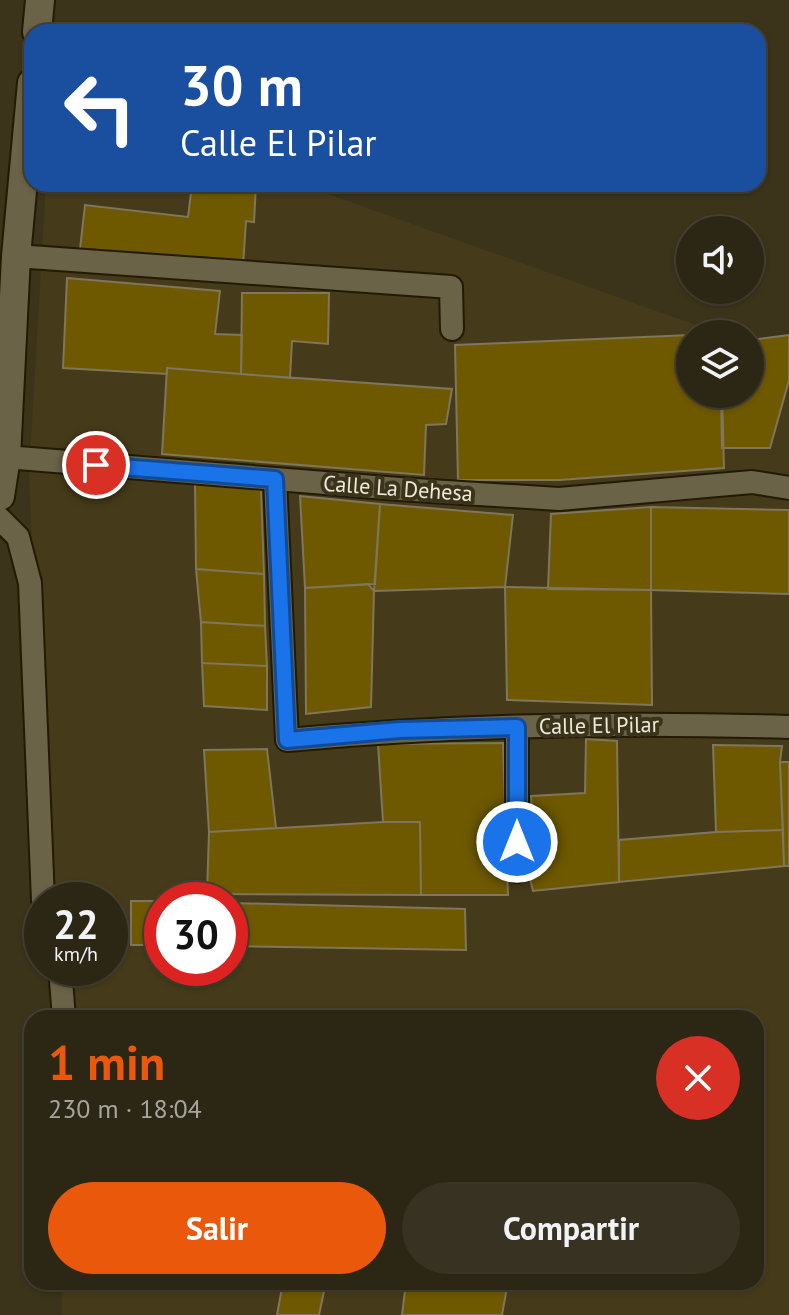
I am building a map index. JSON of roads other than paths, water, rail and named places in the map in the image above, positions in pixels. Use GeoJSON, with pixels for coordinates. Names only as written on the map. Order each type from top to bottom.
{"type":"FeatureCollection","features":[{"type":"Feature","properties":{"kind":"street"},"geometry":{"type":"LineString","coordinates":[[38,24],[40,0]]}},
{"type":"Feature","properties":{"kind":"street"},"geometry":{"type":"LineString","coordinates":[[0,496],[6,457],[16,256],[24,170]]}},
{"type":"Feature","properties":{"kind":"street"},"geometry":{"type":"LineString","coordinates":[[16,256],[451,287],[452,329]]}},
{"type":"Feature","properties":{"kind":"street","name":"Calle La Dehesa"},"geometry":{"type":"LineString","coordinates":[[6,457],[559,499],[752,482],[789,488]]}},
{"type":"Feature","properties":{"kind":"street","name":"Calle El Pilar"},"geometry":{"type":"LineString","coordinates":[[275,479],[287,740],[400,730],[657,723],[789,727]]}},
{"type":"Feature","properties":{"kind":"street"},"geometry":{"type":"LineString","coordinates":[[0,519],[18,537],[30,583],[42,882]]}},
{"type":"Feature","properties":{"kind":"street"},"geometry":{"type":"LineString","coordinates":[[517,727],[517,871]]}},
{"type":"Feature","properties":{"kind":"street"},"geometry":{"type":"LineString","coordinates":[[61,986],[63,1010]]}}]}
